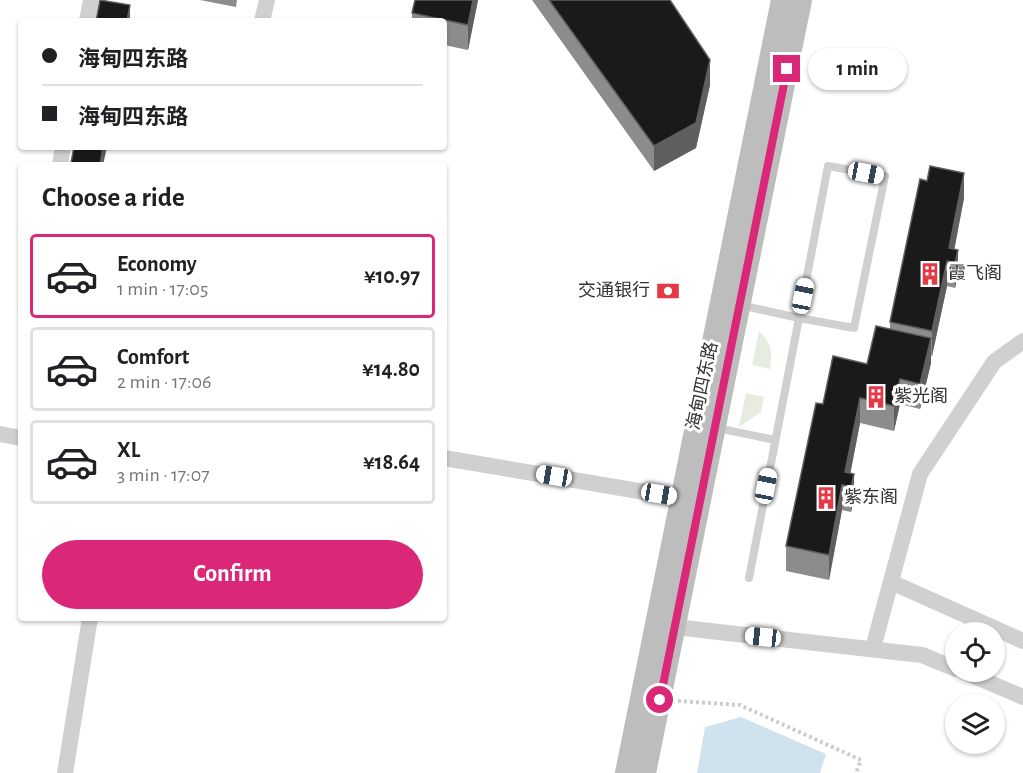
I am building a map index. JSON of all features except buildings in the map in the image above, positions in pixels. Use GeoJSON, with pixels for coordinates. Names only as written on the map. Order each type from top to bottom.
{"type":"FeatureCollection","features":[{"type":"Feature","properties":{"kind":"main road","name":"海甸四东路"},"geometry":{"type":"LineString","coordinates":[[645,773],[660,700],[665,626],[680,498],[782,0]]}},
{"type":"Feature","properties":{"kind":"main road","name":"海甸四东路"},"geometry":{"type":"LineString","coordinates":[[626,773],[715,427],[801,0]]}},
{"type":"Feature","properties":{"kind":"street"},"geometry":{"type":"LineString","coordinates":[[88,18],[91,0]]}},
{"type":"Feature","properties":{"kind":"street"},"geometry":{"type":"LineString","coordinates":[[263,18],[267,0]]}},
{"type":"Feature","properties":{"kind":"street"},"geometry":{"type":"LineString","coordinates":[[873,648],[920,474],[994,362],[1023,341]]}},
{"type":"Feature","properties":{"kind":"street"},"geometry":{"type":"LineString","coordinates":[[0,434],[18,437]]}},
{"type":"Feature","properties":{"kind":"street"},"geometry":{"type":"LineString","coordinates":[[447,459],[680,498]]}},
{"type":"Feature","properties":{"kind":"street"},"geometry":{"type":"LineString","coordinates":[[891,582],[1023,641]]}},
{"type":"Feature","properties":{"kind":"street"},"geometry":{"type":"LineString","coordinates":[[64,773],[89,621]]}},
{"type":"Feature","properties":{"kind":"street"},"geometry":{"type":"LineString","coordinates":[[665,626],[873,648],[922,655],[945,664]]}},
{"type":"Feature","properties":{"kind":"street"},"geometry":{"type":"LineString","coordinates":[[988,682],[1023,697]]}},
{"type":"Feature","properties":{"kind":"lane"},"geometry":{"type":"LineString","coordinates":[[740,305],[798,318],[854,328],[885,176],[828,166],[798,318],[748,578]]}},
{"type":"Feature","properties":{"kind":"lane"},"geometry":{"type":"LineString","coordinates":[[715,427],[775,440]]}},
{"type":"Feature","properties":{"kind":"path"},"geometry":{"type":"LineString","coordinates":[[660,700],[740,705],[861,760],[856,773]]}},
{"type":"Feature","properties":{"kind":"shaded area"},"geometry":{"type":"Polygon","coordinates":[[[759,332],[769,344],[770,369],[752,365],[759,332]]]}},
{"type":"Feature","properties":{"kind":"shaded area"},"geometry":{"type":"Polygon","coordinates":[[[746,393],[764,397],[761,412],[739,427],[746,393]]]}},
{"type":"Feature","properties":{"kind":"water"},"geometry":{"type":"Polygon","coordinates":[[[741,717],[826,754],[820,773],[697,773],[705,727],[741,717]]]}},
{"type":"Feature","properties":{"kind":"place","name":"霞飞阁"},"geometry":{"type":"Point","coordinates":[930,274]}},
{"type":"Feature","properties":{"kind":"place","name":"交通银行"},"geometry":{"type":"Point","coordinates":[668,291]}},
{"type":"Feature","properties":{"kind":"place","name":"紫光阁"},"geometry":{"type":"Point","coordinates":[876,397]}},
{"type":"Feature","properties":{"kind":"place","name":"紫东阁"},"geometry":{"type":"Point","coordinates":[826,498]}},
{"type":"Feature","properties":{"kind":"route"},"geometry":{"type":"LineString","coordinates":[[660,700],[787,69]]}}]}
